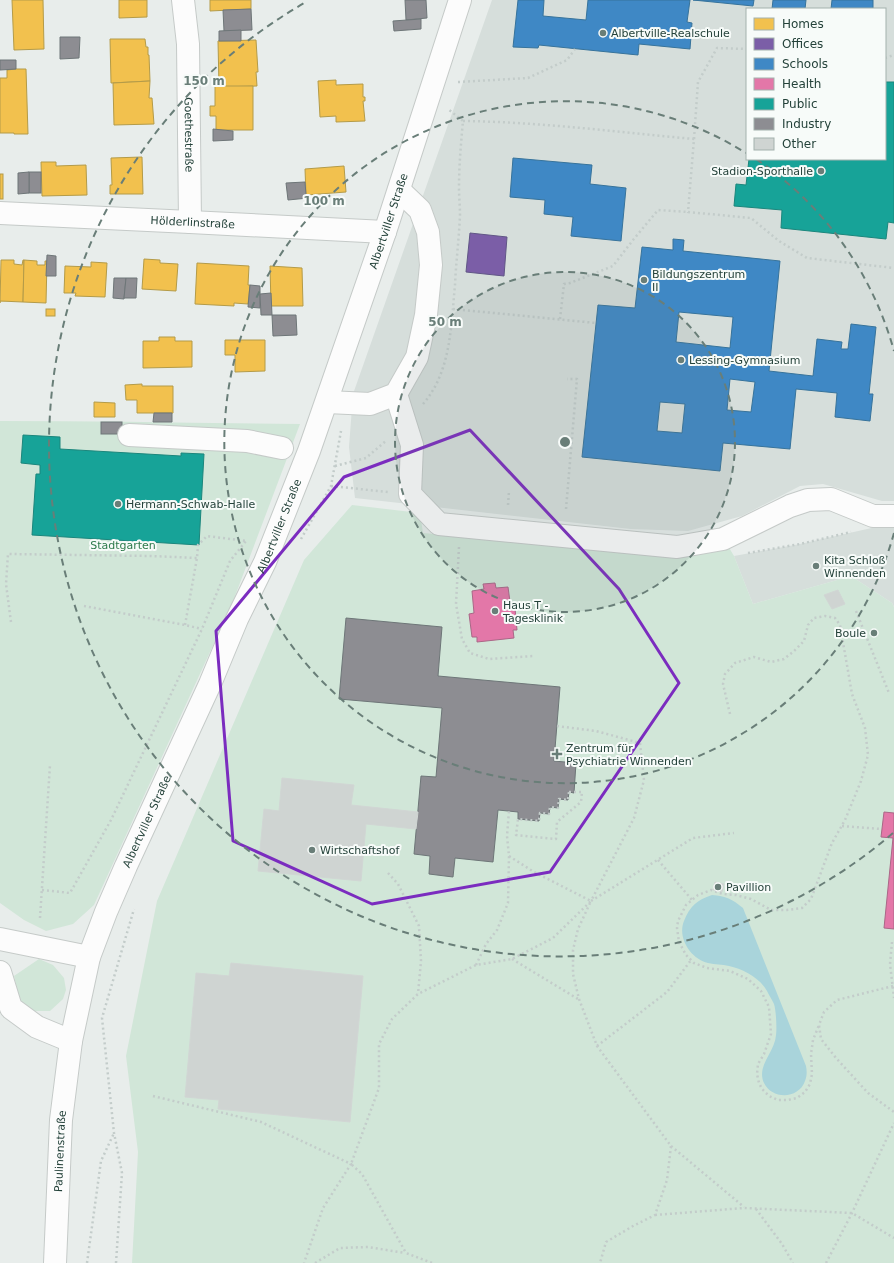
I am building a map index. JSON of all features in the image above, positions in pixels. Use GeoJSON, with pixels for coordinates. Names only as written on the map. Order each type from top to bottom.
{"type":"FeatureCollection","features":[{"type":"Feature","properties":{"kind":"street","name":"Goethestraße"},"geometry":{"type":"LineString","coordinates":[[184,0],[188,44],[190,222]]}},
{"type":"Feature","properties":{"kind":"street","name":"Albertviller Straße"},"geometry":{"type":"LineString","coordinates":[[71,1041],[89,957],[106,912],[270,549],[309,452],[385,232],[460,0]]}},
{"type":"Feature","properties":{"kind":"street"},"geometry":{"type":"LineString","coordinates":[[326,402],[370,404],[396,394],[417,357],[426,314],[431,265],[428,232],[420,210],[399,190]]}},
{"type":"Feature","properties":{"kind":"street","name":"Hölderlinstraße"},"geometry":{"type":"LineString","coordinates":[[0,213],[385,232]]}},
{"type":"Feature","properties":{"kind":"street"},"geometry":{"type":"LineString","coordinates":[[396,394],[412,445],[410,494],[439,524],[677,547],[723,539],[790,506],[808,500],[831,499],[873,516],[894,516]]}},
{"type":"Feature","properties":{"kind":"street"},"geometry":{"type":"LineString","coordinates":[[129,435],[247,441],[282,448]]}},
{"type":"Feature","properties":{"kind":"street"},"geometry":{"type":"LineString","coordinates":[[0,939],[89,957]]}},
{"type":"Feature","properties":{"kind":"street"},"geometry":{"type":"LineString","coordinates":[[0,972],[11,1008],[37,1027],[71,1041]]}},
{"type":"Feature","properties":{"kind":"street","name":"Paulinenstraße"},"geometry":{"type":"LineString","coordinates":[[55,1263],[61,1120],[71,1041]]}},
{"type":"Feature","properties":{"kind":"path"},"geometry":{"type":"LineString","coordinates":[[688,212],[698,82],[717,48],[746,49]]}},
{"type":"Feature","properties":{"kind":"path"},"geometry":{"type":"LineString","coordinates":[[458,82],[528,78],[567,60],[575,49]]}},
{"type":"Feature","properties":{"kind":"path"},"geometry":{"type":"LineString","coordinates":[[463,121],[546,124],[694,139]]}},
{"type":"Feature","properties":{"kind":"path"},"geometry":{"type":"LineString","coordinates":[[560,319],[564,284],[612,266],[658,210],[751,218],[779,241],[807,258],[894,268]]}},
{"type":"Feature","properties":{"kind":"path"},"geometry":{"type":"LineString","coordinates":[[453,309],[596,323]]}},
{"type":"Feature","properties":{"kind":"path"},"geometry":{"type":"LineString","coordinates":[[566,509],[577,379],[567,379]]}},
{"type":"Feature","properties":{"kind":"path"},"geometry":{"type":"LineString","coordinates":[[335,466],[331,486],[410,494]]}},
{"type":"Feature","properties":{"kind":"path"},"geometry":{"type":"LineString","coordinates":[[508,505],[509,491]]}},
{"type":"Feature","properties":{"kind":"path"},"geometry":{"type":"LineString","coordinates":[[741,555],[858,531]]}},
{"type":"Feature","properties":{"kind":"path"},"geometry":{"type":"LineString","coordinates":[[42,890],[70,892],[111,820],[202,629],[230,561],[246,541],[207,536],[198,545],[185,625]]}},
{"type":"Feature","properties":{"kind":"path"},"geometry":{"type":"LineString","coordinates":[[459,543],[456,604],[462,639],[470,653],[489,659],[534,656]]}},
{"type":"Feature","properties":{"kind":"path"},"geometry":{"type":"LineString","coordinates":[[11,622],[6,584],[8,554],[197,558]]}},
{"type":"Feature","properties":{"kind":"path"},"geometry":{"type":"LineString","coordinates":[[84,606],[202,629]]}},
{"type":"Feature","properties":{"kind":"path"},"geometry":{"type":"LineString","coordinates":[[856,611],[889,693]]}},
{"type":"Feature","properties":{"kind":"path"},"geometry":{"type":"LineString","coordinates":[[730,714],[723,684],[725,674],[735,663],[754,658],[771,662],[784,659],[794,652],[804,640],[808,625],[814,618],[825,616],[834,618],[840,626],[852,694],[865,728],[868,755],[861,781],[842,826],[832,843],[811,899],[802,908],[771,910],[751,899],[736,895],[723,894],[711,890],[698,895],[686,905],[678,921],[677,928],[679,942],[686,955],[694,963],[707,968],[730,971],[748,979],[761,991],[769,1007],[771,1034],[764,1054],[758,1064],[757,1074],[762,1089],[769,1096],[778,1100],[797,1098],[805,1092],[810,1084],[812,1074],[811,1054],[813,1040],[824,1012],[838,1000],[893,986]]}},
{"type":"Feature","properties":{"kind":"path"},"geometry":{"type":"LineString","coordinates":[[557,726],[596,731],[640,743],[644,780],[634,818],[578,929],[573,950],[573,974],[579,999],[597,1046],[671,1146],[744,1208]]}},
{"type":"Feature","properties":{"kind":"path"},"geometry":{"type":"LineString","coordinates":[[40,918],[50,765]]}},
{"type":"Feature","properties":{"kind":"path"},"geometry":{"type":"LineString","coordinates":[[569,792],[582,792],[581,802],[557,822],[556,839],[516,835],[518,819],[539,821],[540,813],[549,814],[550,807],[558,808],[559,799],[568,800],[569,792]]}},
{"type":"Feature","properties":{"kind":"path"},"geometry":{"type":"LineString","coordinates":[[476,965],[486,944],[497,930],[508,903],[509,856],[507,836],[509,811]]}},
{"type":"Feature","properties":{"kind":"path"},"geometry":{"type":"LineString","coordinates":[[842,826],[881,829]]}},
{"type":"Feature","properties":{"kind":"path"},"geometry":{"type":"LineString","coordinates":[[304,1263],[323,1208],[351,1164],[379,1088],[378,1044],[392,1019],[418,994],[476,965],[512,959],[553,938],[591,901],[692,838],[734,833]]}},
{"type":"Feature","properties":{"kind":"path"},"geometry":{"type":"LineString","coordinates":[[509,856],[534,872],[591,901]]}},
{"type":"Feature","properties":{"kind":"path"},"geometry":{"type":"LineString","coordinates":[[658,860],[692,900]]}},
{"type":"Feature","properties":{"kind":"path"},"geometry":{"type":"LineString","coordinates":[[388,873],[398,884],[419,926],[421,960],[418,994]]}},
{"type":"Feature","properties":{"kind":"path"},"geometry":{"type":"LineString","coordinates":[[892,942],[890,964],[894,998]]}},
{"type":"Feature","properties":{"kind":"path"},"geometry":{"type":"LineString","coordinates":[[512,959],[579,999]]}},
{"type":"Feature","properties":{"kind":"path"},"geometry":{"type":"LineString","coordinates":[[597,1046],[666,992],[691,960]]}},
{"type":"Feature","properties":{"kind":"path"},"geometry":{"type":"LineString","coordinates":[[116,1263],[122,1173],[114,1133],[102,1018],[118,965]]}},
{"type":"Feature","properties":{"kind":"path"},"geometry":{"type":"LineString","coordinates":[[818,1025],[821,1038],[836,1058],[868,1093],[894,1112]]}},
{"type":"Feature","properties":{"kind":"path"},"geometry":{"type":"LineString","coordinates":[[153,1096],[261,1122],[351,1164],[362,1174],[406,1253]]}},
{"type":"Feature","properties":{"kind":"path"},"geometry":{"type":"LineString","coordinates":[[826,1263],[852,1213],[894,1123]]}},
{"type":"Feature","properties":{"kind":"path"},"geometry":{"type":"LineString","coordinates":[[87,1263],[101,1161],[114,1133]]}},
{"type":"Feature","properties":{"kind":"path"},"geometry":{"type":"LineString","coordinates":[[655,1215],[667,1180],[671,1146]]}},
{"type":"Feature","properties":{"kind":"path"},"geometry":{"type":"LineString","coordinates":[[600,1263],[606,1242],[655,1215],[744,1208],[852,1213],[894,1238]]}},
{"type":"Feature","properties":{"kind":"path"},"geometry":{"type":"LineString","coordinates":[[756,1209],[782,1244],[793,1263]]}},
{"type":"Feature","properties":{"kind":"path"},"geometry":{"type":"LineString","coordinates":[[315,1263],[340,1248],[368,1247],[406,1253],[432,1263]]}},
{"type":"Feature","properties":{"kind":"highlighted area"},"geometry":{"type":"Polygon","coordinates":[[[470,430],[619,589],[679,683],[550,872],[372,904],[233,841],[216,631],[344,477],[470,430]]]}},
{"type":"Feature","properties":{"kind":"shaded area","name":"Bildungszentrum II"},"geometry":{"type":"Polygon","coordinates":[[[492,0],[894,0],[894,501],[882,501],[823,484],[800,486],[742,516],[688,531],[631,529],[355,498],[349,447],[353,394],[492,0]]]}},
{"type":"Feature","properties":{"kind":"shaded area","name":"Kita Schloß Winnenden"},"geometry":{"type":"Polygon","coordinates":[[[894,523],[894,607],[892,603],[851,576],[753,604],[734,556],[800,544],[894,523]]]}},
{"type":"Feature","properties":{"kind":"green space","name":"Stadtgarten"},"geometry":{"type":"Polygon","coordinates":[[[0,421],[300,424],[232,604],[94,905],[73,924],[46,931],[24,920],[0,903],[0,421]]]}},
{"type":"Feature","properties":{"kind":"green space","name":"Zentrum für Psychiatrie Winnenden"},"geometry":{"type":"Polygon","coordinates":[[[352,505],[420,513],[423,533],[564,545],[728,546],[734,556],[753,604],[851,576],[892,603],[894,607],[894,1263],[132,1263],[138,1152],[126,1056],[157,901],[304,560],[352,505]]]}},
{"type":"Feature","properties":{"kind":"green space"},"geometry":{"type":"Polygon","coordinates":[[[39,959],[53,965],[64,978],[66,990],[63,999],[50,1011],[33,1011],[20,1001],[14,976],[39,959]]]}},
{"type":"Feature","properties":{"kind":"water"},"geometry":{"type":"Polygon","coordinates":[[[712,895],[729,898],[743,908],[806,1066],[807,1074],[802,1087],[792,1094],[779,1095],[773,1092],[768,1089],[762,1077],[764,1065],[773,1047],[776,1035],[776,1015],[774,1004],[764,986],[756,978],[740,969],[702,961],[691,952],[684,941],[682,928],[689,911],[698,901],[712,895]]]}},
{"type":"Feature","properties":{"kind":"building: Homes"},"geometry":{"type":"Polygon","coordinates":[[[12,0],[43,0],[44,49],[14,50],[12,0]]]}},
{"type":"Feature","properties":{"kind":"building: Homes"},"geometry":{"type":"Polygon","coordinates":[[[119,0],[147,0],[147,17],[119,18],[119,0]]]}},
{"type":"Feature","properties":{"kind":"building: Homes"},"geometry":{"type":"Polygon","coordinates":[[[210,0],[251,0],[251,9],[210,11],[210,0]]]}},
{"type":"Feature","properties":{"kind":"building: Homes"},"geometry":{"type":"Polygon","coordinates":[[[110,39],[145,39],[149,55],[150,81],[111,83],[110,39]]]}},
{"type":"Feature","properties":{"kind":"building: Homes"},"geometry":{"type":"Polygon","coordinates":[[[256,40],[258,72],[256,72],[257,86],[219,87],[218,41],[256,40]]]}},
{"type":"Feature","properties":{"kind":"building: Homes"},"geometry":{"type":"Polygon","coordinates":[[[26,69],[28,134],[0,133],[0,78],[7,78],[7,70],[26,69]]]}},
{"type":"Feature","properties":{"kind":"building: Homes"},"geometry":{"type":"Polygon","coordinates":[[[336,80],[336,85],[363,84],[363,97],[365,97],[365,101],[363,101],[365,121],[336,122],[336,116],[320,117],[318,81],[336,80]]]}},
{"type":"Feature","properties":{"kind":"building: Homes"},"geometry":{"type":"Polygon","coordinates":[[[150,81],[149,98],[152,98],[154,124],[114,125],[113,83],[150,81]]]}},
{"type":"Feature","properties":{"kind":"building: Homes"},"geometry":{"type":"Polygon","coordinates":[[[215,86],[253,86],[253,130],[216,130],[216,116],[210,116],[210,106],[215,106],[215,86]]]}},
{"type":"Feature","properties":{"kind":"building: Homes"},"geometry":{"type":"Polygon","coordinates":[[[142,157],[143,194],[110,194],[110,185],[112,185],[111,158],[142,157]]]}},
{"type":"Feature","properties":{"kind":"building: Homes"},"geometry":{"type":"Polygon","coordinates":[[[41,162],[56,162],[56,166],[86,165],[87,195],[42,196],[41,162]]]}},
{"type":"Feature","properties":{"kind":"building: Homes"},"geometry":{"type":"Polygon","coordinates":[[[344,166],[346,192],[306,195],[305,169],[344,166]]]}},
{"type":"Feature","properties":{"kind":"building: Homes"},"geometry":{"type":"Polygon","coordinates":[[[0,174],[3,174],[3,199],[0,199],[0,174]]]}},
{"type":"Feature","properties":{"kind":"building: Homes"},"geometry":{"type":"Polygon","coordinates":[[[144,259],[160,260],[160,263],[178,264],[176,291],[142,289],[144,259]]]}},
{"type":"Feature","properties":{"kind":"building: Homes"},"geometry":{"type":"Polygon","coordinates":[[[1,260],[14,260],[14,264],[22,265],[24,260],[23,302],[0,301],[1,260]]]}},
{"type":"Feature","properties":{"kind":"building: Homes"},"geometry":{"type":"Polygon","coordinates":[[[24,260],[37,261],[37,265],[45,265],[45,261],[47,261],[46,303],[23,302],[24,260]]]}},
{"type":"Feature","properties":{"kind":"building: Homes"},"geometry":{"type":"Polygon","coordinates":[[[91,262],[107,263],[105,297],[75,296],[76,293],[64,293],[65,266],[91,267],[91,262]]]}},
{"type":"Feature","properties":{"kind":"building: Homes"},"geometry":{"type":"Polygon","coordinates":[[[197,263],[249,266],[248,285],[250,285],[248,304],[234,303],[234,306],[195,304],[197,263]]]}},
{"type":"Feature","properties":{"kind":"building: Homes"},"geometry":{"type":"Polygon","coordinates":[[[270,266],[302,268],[303,306],[271,306],[270,266]]]}},
{"type":"Feature","properties":{"kind":"building: Homes"},"geometry":{"type":"Polygon","coordinates":[[[46,309],[55,309],[55,316],[46,316],[46,309]]]}},
{"type":"Feature","properties":{"kind":"building: Homes"},"geometry":{"type":"Polygon","coordinates":[[[159,337],[175,337],[175,341],[192,341],[192,367],[143,368],[143,341],[159,341],[159,337]]]}},
{"type":"Feature","properties":{"kind":"building: Homes"},"geometry":{"type":"Polygon","coordinates":[[[225,340],[265,340],[265,371],[235,372],[235,355],[225,355],[225,340]]]}},
{"type":"Feature","properties":{"kind":"building: Homes"},"geometry":{"type":"Polygon","coordinates":[[[142,384],[142,386],[173,386],[173,413],[137,413],[137,400],[126,400],[125,385],[142,384]]]}},
{"type":"Feature","properties":{"kind":"building: Homes"},"geometry":{"type":"Polygon","coordinates":[[[94,402],[115,403],[115,417],[94,417],[94,402]]]}},
{"type":"Feature","properties":{"kind":"building: Offices"},"geometry":{"type":"Polygon","coordinates":[[[470,233],[507,237],[504,276],[466,272],[470,233]]]}},
{"type":"Feature","properties":{"kind":"building: Schools","name":"Albertville-Realschule"},"geometry":{"type":"Polygon","coordinates":[[[518,0],[544,0],[543,16],[586,20],[588,0],[690,0],[687,22],[692,23],[690,49],[639,44],[638,55],[539,45],[538,48],[513,47],[518,0]]]}},
{"type":"Feature","properties":{"kind":"building: Schools","name":"Albertville-Realschule"},"geometry":{"type":"Polygon","coordinates":[[[693,0],[754,0],[753,6],[693,0]]]}},
{"type":"Feature","properties":{"kind":"building: Schools"},"geometry":{"type":"Polygon","coordinates":[[[773,0],[806,0],[805,8],[772,8],[773,0]]]}},
{"type":"Feature","properties":{"kind":"building: Schools"},"geometry":{"type":"Polygon","coordinates":[[[832,0],[873,0],[873,8],[831,8],[832,0]]]}},
{"type":"Feature","properties":{"kind":"building: Schools"},"geometry":{"type":"Polygon","coordinates":[[[513,158],[592,165],[590,184],[626,188],[621,241],[571,236],[573,217],[544,214],[545,200],[510,197],[513,158]]]}},
{"type":"Feature","properties":{"kind":"building: Schools","name":"Lessing-Gymnasium"},"geometry":{"type":"Polygon","coordinates":[[[673,239],[684,240],[683,251],[780,261],[769,371],[813,376],[817,339],[842,342],[841,349],[848,349],[851,324],[876,327],[869,394],[873,394],[870,421],[835,417],[837,393],[796,389],[790,449],[723,443],[720,471],[582,457],[598,305],[635,308],[642,247],[673,250],[673,239]],[[679,312],[676,342],[730,348],[733,317],[679,312]],[[730,379],[727,410],[751,412],[755,382],[730,379]],[[660,402],[657,431],[682,433],[685,404],[660,402]]]}},
{"type":"Feature","properties":{"kind":"building: Health","name":"Haus T - Tagesklinik"},"geometry":{"type":"Polygon","coordinates":[[[495,583],[496,588],[508,587],[511,609],[515,608],[517,630],[513,630],[514,638],[477,642],[477,637],[472,637],[469,614],[474,613],[472,591],[484,589],[483,584],[495,583]]]}},
{"type":"Feature","properties":{"kind":"building: Health"},"geometry":{"type":"Polygon","coordinates":[[[884,812],[894,813],[894,929],[884,928],[893,838],[881,837],[884,812]]]}},
{"type":"Feature","properties":{"kind":"building: Public","name":"Stadion-Sporthalle"},"geometry":{"type":"Polygon","coordinates":[[[886,82],[894,82],[894,223],[888,222],[886,239],[781,228],[782,210],[734,206],[736,184],[746,185],[749,160],[886,160],[886,82]]]}},
{"type":"Feature","properties":{"kind":"building: Public","name":"Hermann-Schwab-Halle"},"geometry":{"type":"Polygon","coordinates":[[[23,435],[60,437],[60,449],[181,456],[181,453],[204,454],[199,545],[32,535],[36,474],[40,474],[40,465],[21,463],[23,435]]]}},
{"type":"Feature","properties":{"kind":"building: Industry"},"geometry":{"type":"Polygon","coordinates":[[[405,0],[426,0],[427,18],[406,20],[405,0]]]}},
{"type":"Feature","properties":{"kind":"building: Industry"},"geometry":{"type":"Polygon","coordinates":[[[251,9],[252,30],[224,31],[223,10],[251,9]]]}},
{"type":"Feature","properties":{"kind":"building: Industry"},"geometry":{"type":"Polygon","coordinates":[[[421,19],[421,29],[394,31],[393,21],[421,19]]]}},
{"type":"Feature","properties":{"kind":"building: Industry"},"geometry":{"type":"Polygon","coordinates":[[[241,30],[241,41],[219,41],[219,31],[241,30]]]}},
{"type":"Feature","properties":{"kind":"building: Industry"},"geometry":{"type":"Polygon","coordinates":[[[60,37],[80,37],[79,58],[60,59],[60,37]]]}},
{"type":"Feature","properties":{"kind":"building: Industry"},"geometry":{"type":"Polygon","coordinates":[[[0,60],[16,60],[16,69],[0,70],[0,60]]]}},
{"type":"Feature","properties":{"kind":"building: Industry"},"geometry":{"type":"Polygon","coordinates":[[[213,129],[233,131],[233,140],[213,141],[213,129]]]}},
{"type":"Feature","properties":{"kind":"building: Industry"},"geometry":{"type":"Polygon","coordinates":[[[29,172],[41,172],[41,193],[29,193],[29,172]]]}},
{"type":"Feature","properties":{"kind":"building: Industry"},"geometry":{"type":"Polygon","coordinates":[[[29,172],[29,193],[18,194],[18,173],[29,172]]]}},
{"type":"Feature","properties":{"kind":"building: Industry"},"geometry":{"type":"Polygon","coordinates":[[[305,182],[306,195],[308,195],[308,198],[288,200],[286,183],[305,182]]]}},
{"type":"Feature","properties":{"kind":"building: Industry"},"geometry":{"type":"Polygon","coordinates":[[[47,255],[56,256],[56,276],[46,276],[47,255]]]}},
{"type":"Feature","properties":{"kind":"building: Industry"},"geometry":{"type":"Polygon","coordinates":[[[114,278],[126,278],[124,299],[113,298],[114,278]]]}},
{"type":"Feature","properties":{"kind":"building: Industry"},"geometry":{"type":"Polygon","coordinates":[[[126,278],[137,278],[136,298],[124,298],[126,278]]]}},
{"type":"Feature","properties":{"kind":"building: Industry"},"geometry":{"type":"Polygon","coordinates":[[[250,285],[260,286],[260,308],[248,307],[250,285]]]}},
{"type":"Feature","properties":{"kind":"building: Industry"},"geometry":{"type":"Polygon","coordinates":[[[271,293],[272,315],[261,315],[260,294],[271,293]]]}},
{"type":"Feature","properties":{"kind":"building: Industry"},"geometry":{"type":"Polygon","coordinates":[[[272,315],[296,315],[297,335],[273,336],[272,315]]]}},
{"type":"Feature","properties":{"kind":"building: Industry"},"geometry":{"type":"Polygon","coordinates":[[[154,413],[172,413],[172,422],[153,422],[154,413]]]}},
{"type":"Feature","properties":{"kind":"building: Industry"},"geometry":{"type":"Polygon","coordinates":[[[101,422],[122,422],[122,434],[101,434],[101,422]]]}},
{"type":"Feature","properties":{"kind":"building: Industry"},"geometry":{"type":"Polygon","coordinates":[[[346,618],[442,627],[438,676],[560,687],[554,761],[576,763],[574,793],[569,792],[568,800],[559,799],[558,808],[550,807],[549,814],[540,813],[539,821],[518,819],[518,812],[498,810],[493,862],[455,858],[453,877],[429,874],[430,856],[414,854],[421,776],[436,777],[442,708],[339,699],[346,618]]]}},
{"type":"Feature","properties":{"kind":"building: Other"},"geometry":{"type":"Polygon","coordinates":[[[838,590],[845,604],[832,609],[824,595],[838,590]]]}},
{"type":"Feature","properties":{"kind":"building: Other","name":"Wirtschaftshof"},"geometry":{"type":"Polygon","coordinates":[[[282,778],[354,785],[351,805],[418,812],[416,829],[366,824],[361,881],[258,871],[264,809],[279,811],[282,778]]]}},
{"type":"Feature","properties":{"kind":"building: Other","name":"Pavillion"},"geometry":{"type":"Polygon","coordinates":[[[715,882],[724,884],[722,892],[713,890],[715,882]]]}},
{"type":"Feature","properties":{"kind":"building: Other"},"geometry":{"type":"Polygon","coordinates":[[[231,963],[363,976],[350,1122],[218,1109],[219,1100],[185,1097],[196,973],[229,976],[231,963]]]}},
{"type":"Feature","properties":{"kind":"place","name":"Albertville-Realschule"},"geometry":{"type":"Point","coordinates":[603,33]}},
{"type":"Feature","properties":{"kind":"place","name":"Stadion-Sporthalle"},"geometry":{"type":"Point","coordinates":[821,171]}},
{"type":"Feature","properties":{"kind":"place","name":"Bildungszentrum II"},"geometry":{"type":"Point","coordinates":[644,280]}},
{"type":"Feature","properties":{"kind":"place","name":"Lessing-Gymnasium"},"geometry":{"type":"Point","coordinates":[681,360]}},
{"type":"Feature","properties":{"kind":"place","name":"Hermann-Schwab-Halle"},"geometry":{"type":"Point","coordinates":[118,504]}},
{"type":"Feature","properties":{"kind":"place","name":"Kita Schloß Winnenden"},"geometry":{"type":"Point","coordinates":[816,566]}},
{"type":"Feature","properties":{"kind":"place","name":"Haus T - Tagesklinik"},"geometry":{"type":"Point","coordinates":[495,611]}},
{"type":"Feature","properties":{"kind":"place","name":"Boule"},"geometry":{"type":"Point","coordinates":[874,633]}},
{"type":"Feature","properties":{"kind":"place","name":"Zentrum für Psychiatrie Winnenden"},"geometry":{"type":"Point","coordinates":[557,754]}},
{"type":"Feature","properties":{"kind":"place","name":"Wirtschaftshof"},"geometry":{"type":"Point","coordinates":[312,850]}},
{"type":"Feature","properties":{"kind":"place","name":"Pavillion"},"geometry":{"type":"Point","coordinates":[718,887]}}]}
